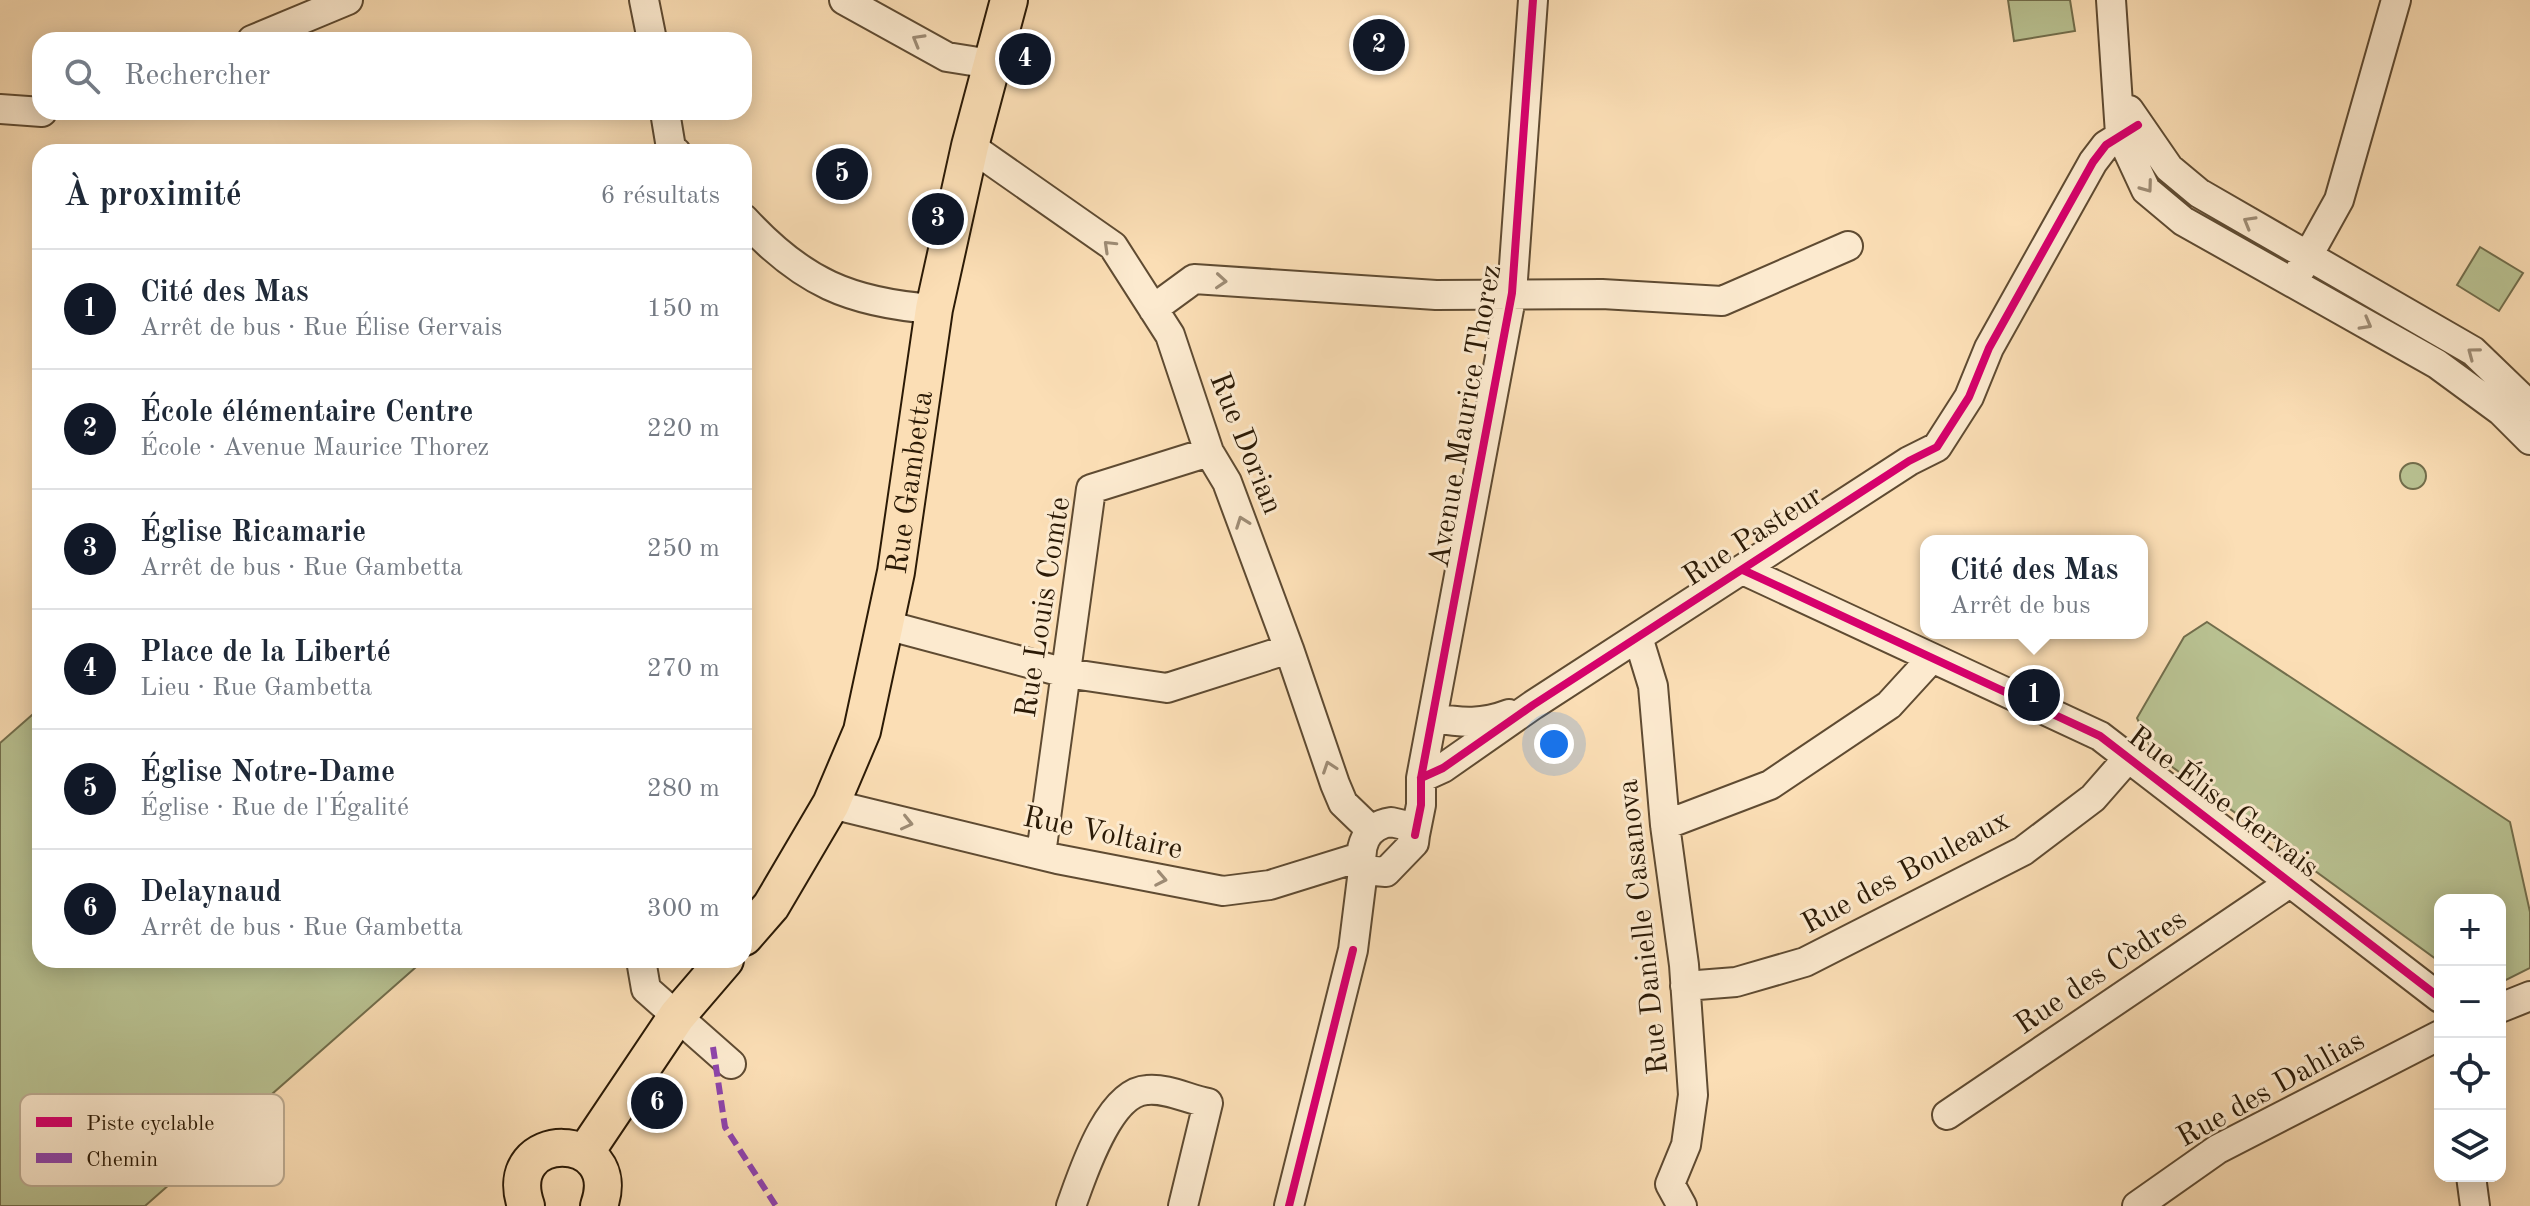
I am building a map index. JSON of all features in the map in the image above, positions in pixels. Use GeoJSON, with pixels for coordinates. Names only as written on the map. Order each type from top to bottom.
{"type":"FeatureCollection","features":[{"type":"Feature","properties":{"kind":"main road","name":"Rue Gambetta"},"geometry":{"type":"LineString","coordinates":[[752,928],[771,906],[831,804],[862,731],[886,625],[934,309],[970,146],[1009,0]]}},
{"type":"Feature","properties":{"kind":"main road"},"geometry":{"type":"LineString","coordinates":[[585,1153],[677,1016],[718,968]]}},
{"type":"Feature","properties":{"kind":"main road"},"geometry":{"type":"LineString","coordinates":[[526,1206],[521,1188],[524,1172],[533,1159],[546,1149],[562,1146],[585,1153],[601,1172],[604,1188],[599,1206]]}},
{"type":"Feature","properties":{"kind":"street"},"geometry":{"type":"LineString","coordinates":[[271,32],[348,0]]}},
{"type":"Feature","properties":{"kind":"street"},"geometry":{"type":"LineString","coordinates":[[644,0],[650,32]]}},
{"type":"Feature","properties":{"kind":"street"},"geometry":{"type":"LineString","coordinates":[[844,0],[947,57],[991,64]]}},
{"type":"Feature","properties":{"kind":"street","name":"Avenue Maurice Thorez"},"geometry":{"type":"LineString","coordinates":[[1392,829],[1421,778],[1435,718],[1512,293],[1533,0]]}},
{"type":"Feature","properties":{"kind":"street"},"geometry":{"type":"LineString","coordinates":[[2111,0],[2117,89],[2146,190],[2183,221],[2437,364],[2501,411],[2530,440]]}},
{"type":"Feature","properties":{"kind":"street"},"geometry":{"type":"LineString","coordinates":[[2293,283],[2339,200],[2396,0]]}},
{"type":"Feature","properties":{"kind":"street"},"geometry":{"type":"LineString","coordinates":[[0,109],[32,111]]}},
{"type":"Feature","properties":{"kind":"street"},"geometry":{"type":"LineString","coordinates":[[666,120],[670,144]]}},
{"type":"Feature","properties":{"kind":"street"},"geometry":{"type":"LineString","coordinates":[[2129,130],[2199,193],[2473,351],[2530,406]]}},
{"type":"Feature","properties":{"kind":"street","name":"Rue Pasteur"},"geometry":{"type":"LineString","coordinates":[[1421,778],[1443,768],[1533,705],[1937,447],[1969,397],[1989,348],[2093,162],[2129,130]]}},
{"type":"Feature","properties":{"kind":"street","name":"Rue Dorian"},"geometry":{"type":"LineString","coordinates":[[970,146],[1113,246],[1170,335],[1209,452],[1227,482],[1343,803],[1392,829]]}},
{"type":"Feature","properties":{"kind":"street"},"geometry":{"type":"LineString","coordinates":[[752,228],[764,241],[819,282],[850,297],[934,309]]}},
{"type":"Feature","properties":{"kind":"street"},"geometry":{"type":"LineString","coordinates":[[1153,309],[1194,279],[1436,295],[1512,293],[1722,301],[1848,246]]}},
{"type":"Feature","properties":{"kind":"street","name":"Rue Louis Comte"},"geometry":{"type":"LineString","coordinates":[[1041,854],[1091,489],[1209,452]]}},
{"type":"Feature","properties":{"kind":"street","name":"Rue Élise Gervais"},"geometry":{"type":"LineString","coordinates":[[1743,570],[2100,736],[2434,993]]}},
{"type":"Feature","properties":{"kind":"street"},"geometry":{"type":"LineString","coordinates":[[886,625],[1066,673],[1167,688],[1289,649]]}},
{"type":"Feature","properties":{"kind":"street","name":"Rue Danielle Casanova"},"geometry":{"type":"LineString","coordinates":[[1638,637],[1653,686],[1665,825],[1685,986],[1693,1095],[1686,1145],[1670,1184],[1682,1206]]}},
{"type":"Feature","properties":{"kind":"street"},"geometry":{"type":"LineString","coordinates":[[1665,825],[1770,785],[1889,705],[1932,658]]}},
{"type":"Feature","properties":{"kind":"street","name":"Rue Pasteur"},"geometry":{"type":"LineString","coordinates":[[1435,718],[1454,723],[1489,722],[1533,705]]}},
{"type":"Feature","properties":{"kind":"street","name":"Rue des Bouleaux"},"geometry":{"type":"LineString","coordinates":[[1685,986],[1736,982],[1805,962],[2023,851],[2093,798],[2128,758]]}},
{"type":"Feature","properties":{"kind":"street","name":"Rue Voltaire"},"geometry":{"type":"LineString","coordinates":[[831,804],[1041,854],[1223,891],[1369,866]]}},
{"type":"Feature","properties":{"kind":"street"},"geometry":{"type":"LineString","coordinates":[[1289,1206],[1353,950],[1374,915],[1369,866],[1392,829],[1414,843],[1369,866]]}},
{"type":"Feature","properties":{"kind":"street","name":"Rue des Cèdres"},"geometry":{"type":"LineString","coordinates":[[1947,1115],[2291,882]]}},
{"type":"Feature","properties":{"kind":"street"},"geometry":{"type":"LineString","coordinates":[[642,968],[646,989],[731,1064]]}},
{"type":"Feature","properties":{"kind":"street"},"geometry":{"type":"LineString","coordinates":[[2506,1006],[2530,996]]}},
{"type":"Feature","properties":{"kind":"street","name":"Rue des Dahlias"},"geometry":{"type":"LineString","coordinates":[[2137,1206],[2218,1149],[2434,1038]]}},
{"type":"Feature","properties":{"kind":"street"},"geometry":{"type":"LineString","coordinates":[[1071,1206],[1101,1131],[1134,1093],[1145,1089],[1208,1103],[1183,1206]]}},
{"type":"Feature","properties":{"kind":"street"},"geometry":{"type":"LineString","coordinates":[[2472,1182],[2475,1206]]}},
{"type":"Feature","properties":{"kind":"green space"},"geometry":{"type":"Polygon","coordinates":[[[2008,0],[2070,0],[2075,31],[2014,41],[2008,0]]]}},
{"type":"Feature","properties":{"kind":"green space"},"geometry":{"type":"Polygon","coordinates":[[[2480,247],[2523,273],[2499,311],[2457,285],[2480,247]]]}},
{"type":"Feature","properties":{"kind":"green space"},"geometry":{"type":"Polygon","coordinates":[[[2413,463],[2422,467],[2426,476],[2422,485],[2413,489],[2404,485],[2400,476],[2404,467],[2413,463]]]}},
{"type":"Feature","properties":{"kind":"green space"},"geometry":{"type":"Polygon","coordinates":[[[2207,622],[2510,822],[2530,912],[2530,968],[2506,980],[2506,894],[2434,894],[2434,958],[2153,753],[2137,718],[2184,637],[2207,622]]]}},
{"type":"Feature","properties":{"kind":"green space"},"geometry":{"type":"Polygon","coordinates":[[[32,715],[32,968],[415,968],[272,1094],[20,1094],[20,1186],[168,1186],[145,1206],[0,1206],[0,743],[32,715]]]}},
{"type":"Feature","properties":{"kind":"marked path"},"geometry":{"type":"LineString","coordinates":[[713,1047],[725,1127],[776,1206]]}},
{"type":"Feature","properties":{"kind":"cycle path"},"geometry":{"type":"LineString","coordinates":[[1415,835],[1421,805],[1421,778],[1512,293],[1533,0]]}},
{"type":"Feature","properties":{"kind":"cycle path"},"geometry":{"type":"LineString","coordinates":[[1421,778],[1443,768],[1533,705],[1909,461],[1937,447],[1969,397],[1989,348],[2093,162],[2106,145],[2138,125]]}},
{"type":"Feature","properties":{"kind":"cycle path"},"geometry":{"type":"LineString","coordinates":[[1743,570],[2100,736],[2434,993]]}},
{"type":"Feature","properties":{"kind":"cycle path"},"geometry":{"type":"LineString","coordinates":[[1289,1206],[1353,950]]}},
{"type":"Feature","properties":{"kind":"place","name":"École élémentaire Centre"},"geometry":{"type":"Point","coordinates":[1379,45]}},
{"type":"Feature","properties":{"kind":"place","name":"Place de la Liberté"},"geometry":{"type":"Point","coordinates":[1025,59]}},
{"type":"Feature","properties":{"kind":"place","name":"Église Notre-Dame"},"geometry":{"type":"Point","coordinates":[842,174]}},
{"type":"Feature","properties":{"kind":"place","name":"Église Ricamarie"},"geometry":{"type":"Point","coordinates":[938,219]}},
{"type":"Feature","properties":{"kind":"place","name":"Cité des Mas"},"geometry":{"type":"Point","coordinates":[2034,695]}},
{"type":"Feature","properties":{"kind":"place","name":"Delaynaud"},"geometry":{"type":"Point","coordinates":[657,1103]}}]}
